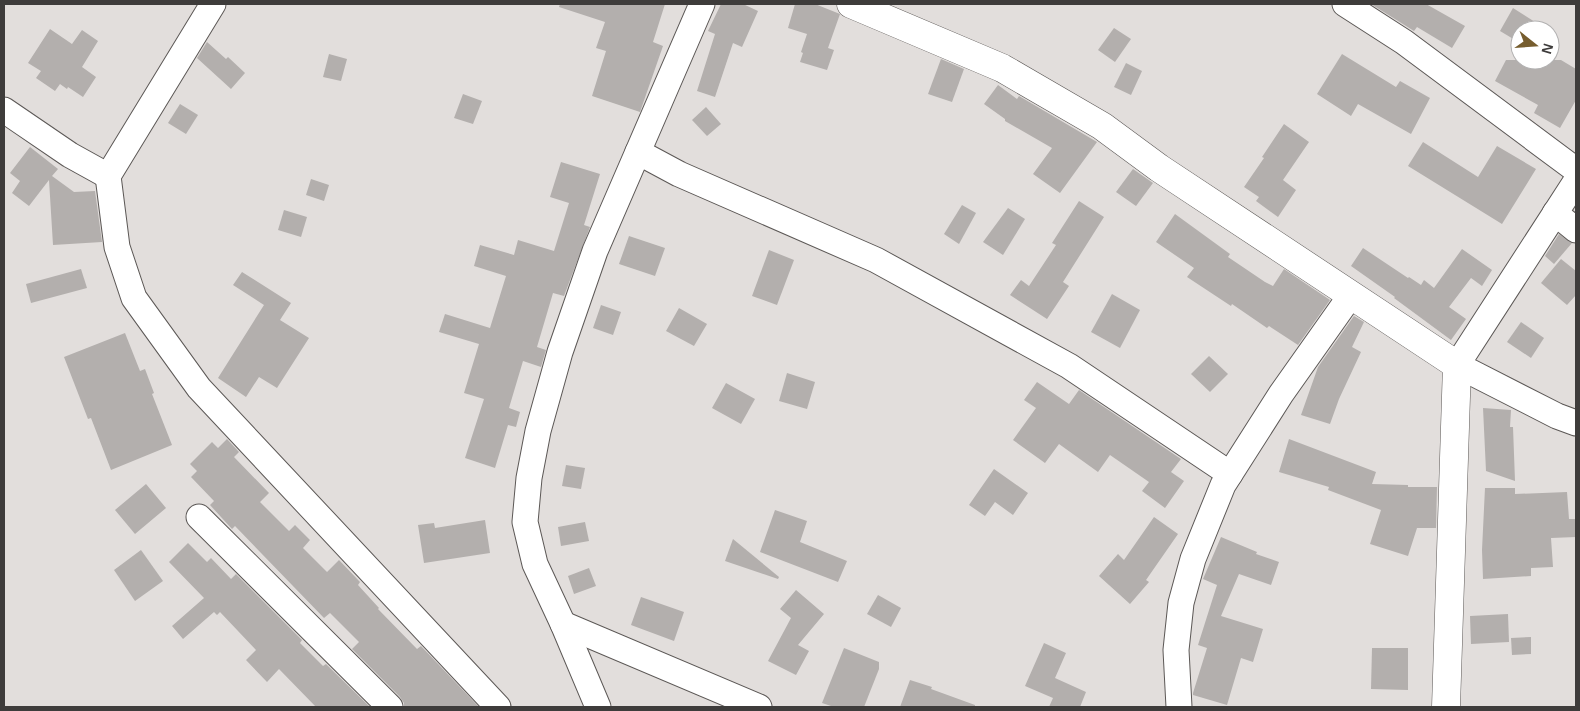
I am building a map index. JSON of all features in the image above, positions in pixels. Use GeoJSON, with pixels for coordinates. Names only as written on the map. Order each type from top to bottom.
{"type":"FeatureCollection","features":[{"type":"Feature","properties":{"kind":"street"},"geometry":{"type":"LineString","coordinates":[[213,4],[108,176],[117,247],[134,298],[199,388],[498,707]]}},
{"type":"Feature","properties":{"kind":"street"},"geometry":{"type":"LineString","coordinates":[[598,707],[535,564],[525,522],[529,478],[538,431],[560,352],[595,251],[702,4]]}},
{"type":"Feature","properties":{"kind":"street"},"geometry":{"type":"LineString","coordinates":[[851,4],[1002,68],[1102,126],[1159,168],[1457,365],[1557,416],[1576,423]]}},
{"type":"Feature","properties":{"kind":"street"},"geometry":{"type":"LineString","coordinates":[[1344,4],[1404,42],[1576,170]]}},
{"type":"Feature","properties":{"kind":"street"},"geometry":{"type":"LineString","coordinates":[[4,110],[70,155],[108,176]]}},
{"type":"Feature","properties":{"kind":"street"},"geometry":{"type":"LineString","coordinates":[[638,152],[679,174],[876,260],[1069,366],[1230,474]]}},
{"type":"Feature","properties":{"kind":"street"},"geometry":{"type":"LineString","coordinates":[[1446,707],[1457,365],[1576,181]]}},
{"type":"Feature","properties":{"kind":"street"},"geometry":{"type":"LineString","coordinates":[[1555,213],[1576,230]]}},
{"type":"Feature","properties":{"kind":"street"},"geometry":{"type":"LineString","coordinates":[[1179,707],[1176,650],[1181,603],[1193,560],[1223,485],[1281,394],[1351,295]]}},
{"type":"Feature","properties":{"kind":"street"},"geometry":{"type":"LineString","coordinates":[[199,517],[390,707]]}},
{"type":"Feature","properties":{"kind":"street"},"geometry":{"type":"LineString","coordinates":[[563,624],[759,707]]}},
{"type":"Feature","properties":{"kind":"building"},"geometry":{"type":"Polygon","coordinates":[[[560,4],[665,4],[653,42],[663,46],[640,112],[592,96],[606,51],[596,48],[605,22],[559,7],[560,4]]]}},
{"type":"Feature","properties":{"kind":"building"},"geometry":{"type":"Polygon","coordinates":[[[721,4],[743,4],[758,11],[742,47],[733,43],[715,97],[697,91],[715,34],[708,31],[721,4]]]}},
{"type":"Feature","properties":{"kind":"building"},"geometry":{"type":"Polygon","coordinates":[[[795,4],[815,4],[840,14],[828,48],[834,50],[827,70],[800,62],[807,34],[788,28],[795,4]]]}},
{"type":"Feature","properties":{"kind":"building"},"geometry":{"type":"Polygon","coordinates":[[[1371,4],[1426,4],[1465,26],[1452,48],[1417,27],[1414,31],[1371,4]]]}},
{"type":"Feature","properties":{"kind":"building"},"geometry":{"type":"Polygon","coordinates":[[[1513,8],[1532,20],[1510,20],[1510,37],[1500,31],[1513,8]]]}},
{"type":"Feature","properties":{"kind":"building"},"geometry":{"type":"Polygon","coordinates":[[[1114,28],[1131,39],[1115,62],[1098,50],[1114,28]]]}},
{"type":"Feature","properties":{"kind":"building"},"geometry":{"type":"Polygon","coordinates":[[[50,29],[72,44],[82,30],[98,41],[82,67],[96,77],[83,97],[60,84],[55,91],[36,78],[41,71],[28,63],[50,29]]]}},
{"type":"Feature","properties":{"kind":"building"},"geometry":{"type":"Polygon","coordinates":[[[207,42],[226,59],[228,57],[245,73],[231,89],[197,58],[207,42]]]}},
{"type":"Feature","properties":{"kind":"building"},"geometry":{"type":"Polygon","coordinates":[[[329,54],[347,59],[341,81],[323,77],[329,54]]]}},
{"type":"Feature","properties":{"kind":"building"},"geometry":{"type":"Polygon","coordinates":[[[1342,54],[1396,87],[1400,81],[1430,98],[1411,134],[1358,104],[1351,116],[1317,94],[1342,54]]]}},
{"type":"Feature","properties":{"kind":"building"},"geometry":{"type":"Polygon","coordinates":[[[941,59],[964,69],[952,102],[928,94],[941,59]]]}},
{"type":"Feature","properties":{"kind":"building"},"geometry":{"type":"Polygon","coordinates":[[[1506,60],[1510,60],[1510,70],[1560,70],[1561,60],[1576,69],[1576,100],[1560,128],[1534,113],[1538,105],[1495,81],[1506,60]]]}},
{"type":"Feature","properties":{"kind":"building"},"geometry":{"type":"Polygon","coordinates":[[[1126,63],[1142,71],[1131,95],[1114,87],[1126,63]]]}},
{"type":"Feature","properties":{"kind":"building"},"geometry":{"type":"Polygon","coordinates":[[[998,85],[1017,99],[1019,96],[1097,142],[1060,193],[1033,174],[1052,148],[1005,121],[1005,119],[984,104],[998,85]]]}},
{"type":"Feature","properties":{"kind":"building"},"geometry":{"type":"Polygon","coordinates":[[[463,94],[482,101],[473,124],[454,118],[463,94]]]}},
{"type":"Feature","properties":{"kind":"building"},"geometry":{"type":"Polygon","coordinates":[[[180,104],[198,115],[186,134],[168,123],[180,104]]]}},
{"type":"Feature","properties":{"kind":"building"},"geometry":{"type":"Polygon","coordinates":[[[706,107],[721,124],[707,136],[692,120],[706,107]]]}},
{"type":"Feature","properties":{"kind":"building"},"geometry":{"type":"Polygon","coordinates":[[[1284,124],[1309,142],[1283,180],[1296,190],[1278,217],[1256,201],[1259,197],[1244,187],[1284,124]]]}},
{"type":"Feature","properties":{"kind":"building"},"geometry":{"type":"Polygon","coordinates":[[[1423,142],[1478,177],[1497,146],[1536,169],[1502,224],[1408,166],[1423,142]]]}},
{"type":"Feature","properties":{"kind":"building"},"geometry":{"type":"Polygon","coordinates":[[[30,147],[58,169],[52,176],[74,192],[95,191],[102,242],[53,245],[49,180],[29,206],[12,193],[20,181],[10,173],[30,147]]]}},
{"type":"Feature","properties":{"kind":"building"},"geometry":{"type":"Polygon","coordinates":[[[561,162],[600,174],[584,225],[590,227],[564,296],[553,293],[537,347],[546,350],[541,367],[523,361],[509,408],[520,412],[516,427],[508,425],[495,468],[465,458],[484,399],[464,393],[479,344],[439,332],[445,314],[490,328],[506,276],[474,266],[480,245],[514,255],[518,240],[554,251],[569,203],[550,197],[561,162]]]}},
{"type":"Feature","properties":{"kind":"building"},"geometry":{"type":"Polygon","coordinates":[[[1133,169],[1153,183],[1136,206],[1116,192],[1133,169]]]}},
{"type":"Feature","properties":{"kind":"building"},"geometry":{"type":"Polygon","coordinates":[[[311,179],[329,185],[324,201],[306,195],[311,179]]]}},
{"type":"Feature","properties":{"kind":"building"},"geometry":{"type":"Polygon","coordinates":[[[1079,201],[1104,217],[1063,282],[1069,286],[1047,319],[1010,295],[1021,280],[1029,286],[1056,245],[1052,243],[1079,201]]]}},
{"type":"Feature","properties":{"kind":"building"},"geometry":{"type":"Polygon","coordinates":[[[962,205],[976,213],[959,244],[944,234],[962,205]]]}},
{"type":"Feature","properties":{"kind":"building"},"geometry":{"type":"Polygon","coordinates":[[[1008,208],[1025,219],[1003,255],[983,242],[1008,208]]]}},
{"type":"Feature","properties":{"kind":"building"},"geometry":{"type":"Polygon","coordinates":[[[284,210],[307,217],[301,237],[278,230],[284,210]]]}},
{"type":"Feature","properties":{"kind":"building"},"geometry":{"type":"Polygon","coordinates":[[[1175,214],[1230,254],[1228,257],[1265,282],[1273,286],[1284,269],[1330,300],[1298,345],[1269,326],[1267,328],[1232,304],[1231,306],[1187,277],[1194,268],[1156,242],[1175,214]]]}},
{"type":"Feature","properties":{"kind":"building"},"geometry":{"type":"Polygon","coordinates":[[[1559,234],[1572,243],[1554,264],[1545,256],[1559,234]]]}},
{"type":"Feature","properties":{"kind":"building"},"geometry":{"type":"Polygon","coordinates":[[[629,236],[665,248],[655,276],[619,264],[629,236]]]}},
{"type":"Feature","properties":{"kind":"building"},"geometry":{"type":"Polygon","coordinates":[[[1363,248],[1408,278],[1421,285],[1424,280],[1434,288],[1462,249],[1492,270],[1482,286],[1471,278],[1449,307],[1466,319],[1451,340],[1351,266],[1363,248]]]}},
{"type":"Feature","properties":{"kind":"building"},"geometry":{"type":"Polygon","coordinates":[[[769,250],[794,260],[777,305],[752,296],[769,250]]]}},
{"type":"Feature","properties":{"kind":"building"},"geometry":{"type":"Polygon","coordinates":[[[1561,259],[1576,271],[1576,295],[1567,305],[1541,283],[1561,259]]]}},
{"type":"Feature","properties":{"kind":"building"},"geometry":{"type":"Polygon","coordinates":[[[81,269],[87,288],[31,303],[26,284],[81,269]]]}},
{"type":"Feature","properties":{"kind":"building"},"geometry":{"type":"Polygon","coordinates":[[[242,272],[291,303],[280,320],[309,338],[277,388],[259,377],[246,397],[218,378],[264,305],[233,285],[242,272]]]}},
{"type":"Feature","properties":{"kind":"building"},"geometry":{"type":"Polygon","coordinates":[[[1112,294],[1140,310],[1120,348],[1091,332],[1112,294]]]}},
{"type":"Feature","properties":{"kind":"building"},"geometry":{"type":"Polygon","coordinates":[[[601,305],[621,312],[613,335],[593,328],[601,305]]]}},
{"type":"Feature","properties":{"kind":"building"},"geometry":{"type":"Polygon","coordinates":[[[679,308],[707,324],[694,346],[666,331],[679,308]]]}},
{"type":"Feature","properties":{"kind":"building"},"geometry":{"type":"Polygon","coordinates":[[[1354,316],[1364,322],[1352,347],[1361,352],[1339,399],[1330,424],[1301,415],[1318,367],[1354,316]]]}},
{"type":"Feature","properties":{"kind":"building"},"geometry":{"type":"Polygon","coordinates":[[[1521,322],[1544,338],[1531,358],[1507,342],[1521,322]]]}},
{"type":"Feature","properties":{"kind":"building"},"geometry":{"type":"Polygon","coordinates":[[[125,333],[140,371],[145,369],[154,393],[152,394],[172,445],[111,470],[91,418],[88,419],[64,357],[125,333]]]}},
{"type":"Feature","properties":{"kind":"building"},"geometry":{"type":"Polygon","coordinates":[[[1209,356],[1228,374],[1210,392],[1191,374],[1209,356]]]}},
{"type":"Feature","properties":{"kind":"building"},"geometry":{"type":"Polygon","coordinates":[[[787,373],[815,382],[807,409],[779,401],[787,373]]]}},
{"type":"Feature","properties":{"kind":"building"},"geometry":{"type":"Polygon","coordinates":[[[1037,382],[1069,404],[1079,390],[1181,459],[1171,472],[1184,481],[1165,508],[1142,491],[1149,482],[1110,455],[1098,472],[1059,444],[1045,463],[1013,440],[1036,408],[1024,400],[1037,382]]]}},
{"type":"Feature","properties":{"kind":"building"},"geometry":{"type":"Polygon","coordinates":[[[726,383],[755,399],[741,424],[712,408],[726,383]]]}},
{"type":"Feature","properties":{"kind":"building"},"geometry":{"type":"Polygon","coordinates":[[[1483,408],[1511,410],[1510,427],[1513,427],[1515,481],[1486,471],[1483,408]]]}},
{"type":"Feature","properties":{"kind":"building"},"geometry":{"type":"Polygon","coordinates":[[[227,439],[239,452],[234,457],[269,493],[260,502],[289,531],[295,525],[310,540],[303,548],[327,572],[339,560],[360,582],[358,585],[378,609],[417,649],[421,646],[479,707],[404,707],[400,697],[352,649],[359,642],[330,613],[324,618],[235,526],[232,529],[210,505],[214,501],[191,477],[197,471],[190,464],[212,442],[218,448],[227,439]]]}},
{"type":"Feature","properties":{"kind":"building"},"geometry":{"type":"Polygon","coordinates":[[[1289,439],[1376,472],[1372,484],[1437,487],[1436,528],[1417,528],[1408,556],[1370,544],[1381,510],[1328,490],[1329,487],[1279,472],[1289,439]]]}},
{"type":"Feature","properties":{"kind":"building"},"geometry":{"type":"Polygon","coordinates":[[[566,465],[585,468],[581,489],[562,486],[566,465]]]}},
{"type":"Feature","properties":{"kind":"building"},"geometry":{"type":"Polygon","coordinates":[[[994,469],[1028,493],[1013,515],[995,502],[985,516],[969,505],[994,469]]]}},
{"type":"Feature","properties":{"kind":"building"},"geometry":{"type":"Polygon","coordinates":[[[146,484],[166,508],[135,534],[115,510],[146,484]]]}},
{"type":"Feature","properties":{"kind":"building"},"geometry":{"type":"Polygon","coordinates":[[[1485,488],[1515,488],[1515,494],[1567,492],[1569,519],[1575,519],[1576,537],[1551,538],[1553,567],[1531,568],[1531,576],[1483,579],[1482,550],[1485,488]]]}},
{"type":"Feature","properties":{"kind":"building"},"geometry":{"type":"Polygon","coordinates":[[[775,510],[807,521],[800,542],[847,561],[838,582],[760,552],[775,510]]]}},
{"type":"Feature","properties":{"kind":"building"},"geometry":{"type":"Polygon","coordinates":[[[1154,517],[1178,534],[1146,580],[1149,582],[1130,604],[1099,576],[1118,554],[1124,560],[1154,517]]]}},
{"type":"Feature","properties":{"kind":"building"},"geometry":{"type":"Polygon","coordinates":[[[485,520],[490,553],[424,563],[418,525],[434,523],[435,528],[485,520]]]}},
{"type":"Feature","properties":{"kind":"building"},"geometry":{"type":"Polygon","coordinates":[[[585,522],[589,541],[561,546],[558,527],[585,522]]]}},
{"type":"Feature","properties":{"kind":"building"},"geometry":{"type":"Polygon","coordinates":[[[1221,537],[1257,552],[1256,554],[1279,562],[1271,585],[1239,574],[1221,616],[1263,629],[1253,662],[1241,658],[1227,705],[1193,695],[1207,648],[1198,645],[1217,585],[1203,579],[1221,537]]]}},
{"type":"Feature","properties":{"kind":"building"},"geometry":{"type":"Polygon","coordinates":[[[733,539],[779,577],[778,579],[725,561],[733,539]]]}},
{"type":"Feature","properties":{"kind":"building"},"geometry":{"type":"Polygon","coordinates":[[[188,543],[207,562],[211,558],[231,579],[236,574],[302,640],[300,643],[323,666],[326,664],[370,707],[316,707],[279,669],[267,682],[246,660],[256,650],[220,612],[217,615],[214,612],[183,639],[172,626],[204,598],[169,562],[188,543]]]}},
{"type":"Feature","properties":{"kind":"building"},"geometry":{"type":"Polygon","coordinates":[[[141,550],[163,581],[135,601],[114,570],[141,550]]]}},
{"type":"Feature","properties":{"kind":"building"},"geometry":{"type":"Polygon","coordinates":[[[589,568],[596,586],[574,594],[568,576],[589,568]]]}},
{"type":"Feature","properties":{"kind":"building"},"geometry":{"type":"Polygon","coordinates":[[[796,590],[824,614],[798,645],[809,651],[796,675],[768,661],[791,618],[780,609],[796,590]]]}},
{"type":"Feature","properties":{"kind":"building"},"geometry":{"type":"Polygon","coordinates":[[[878,595],[901,608],[891,627],[867,614],[878,595]]]}},
{"type":"Feature","properties":{"kind":"building"},"geometry":{"type":"Polygon","coordinates":[[[641,597],[684,612],[674,641],[631,625],[641,597]]]}},
{"type":"Feature","properties":{"kind":"building"},"geometry":{"type":"Polygon","coordinates":[[[1508,614],[1509,642],[1471,644],[1470,616],[1508,614]]]}},
{"type":"Feature","properties":{"kind":"building"},"geometry":{"type":"Polygon","coordinates":[[[1531,637],[1531,654],[1512,655],[1511,638],[1531,637]]]}},
{"type":"Feature","properties":{"kind":"building"},"geometry":{"type":"Polygon","coordinates":[[[1044,643],[1066,653],[1055,678],[1086,692],[1080,707],[1049,707],[1053,698],[1025,686],[1044,643]]]}},
{"type":"Feature","properties":{"kind":"building"},"geometry":{"type":"Polygon","coordinates":[[[844,648],[879,662],[879,669],[864,707],[834,707],[822,703],[844,648]]]}},
{"type":"Feature","properties":{"kind":"building"},"geometry":{"type":"Polygon","coordinates":[[[1372,648],[1408,648],[1408,690],[1371,689],[1372,648]]]}},
{"type":"Feature","properties":{"kind":"building"},"geometry":{"type":"Polygon","coordinates":[[[910,680],[932,687],[931,689],[975,705],[975,707],[900,707],[910,680]]]}}]}
